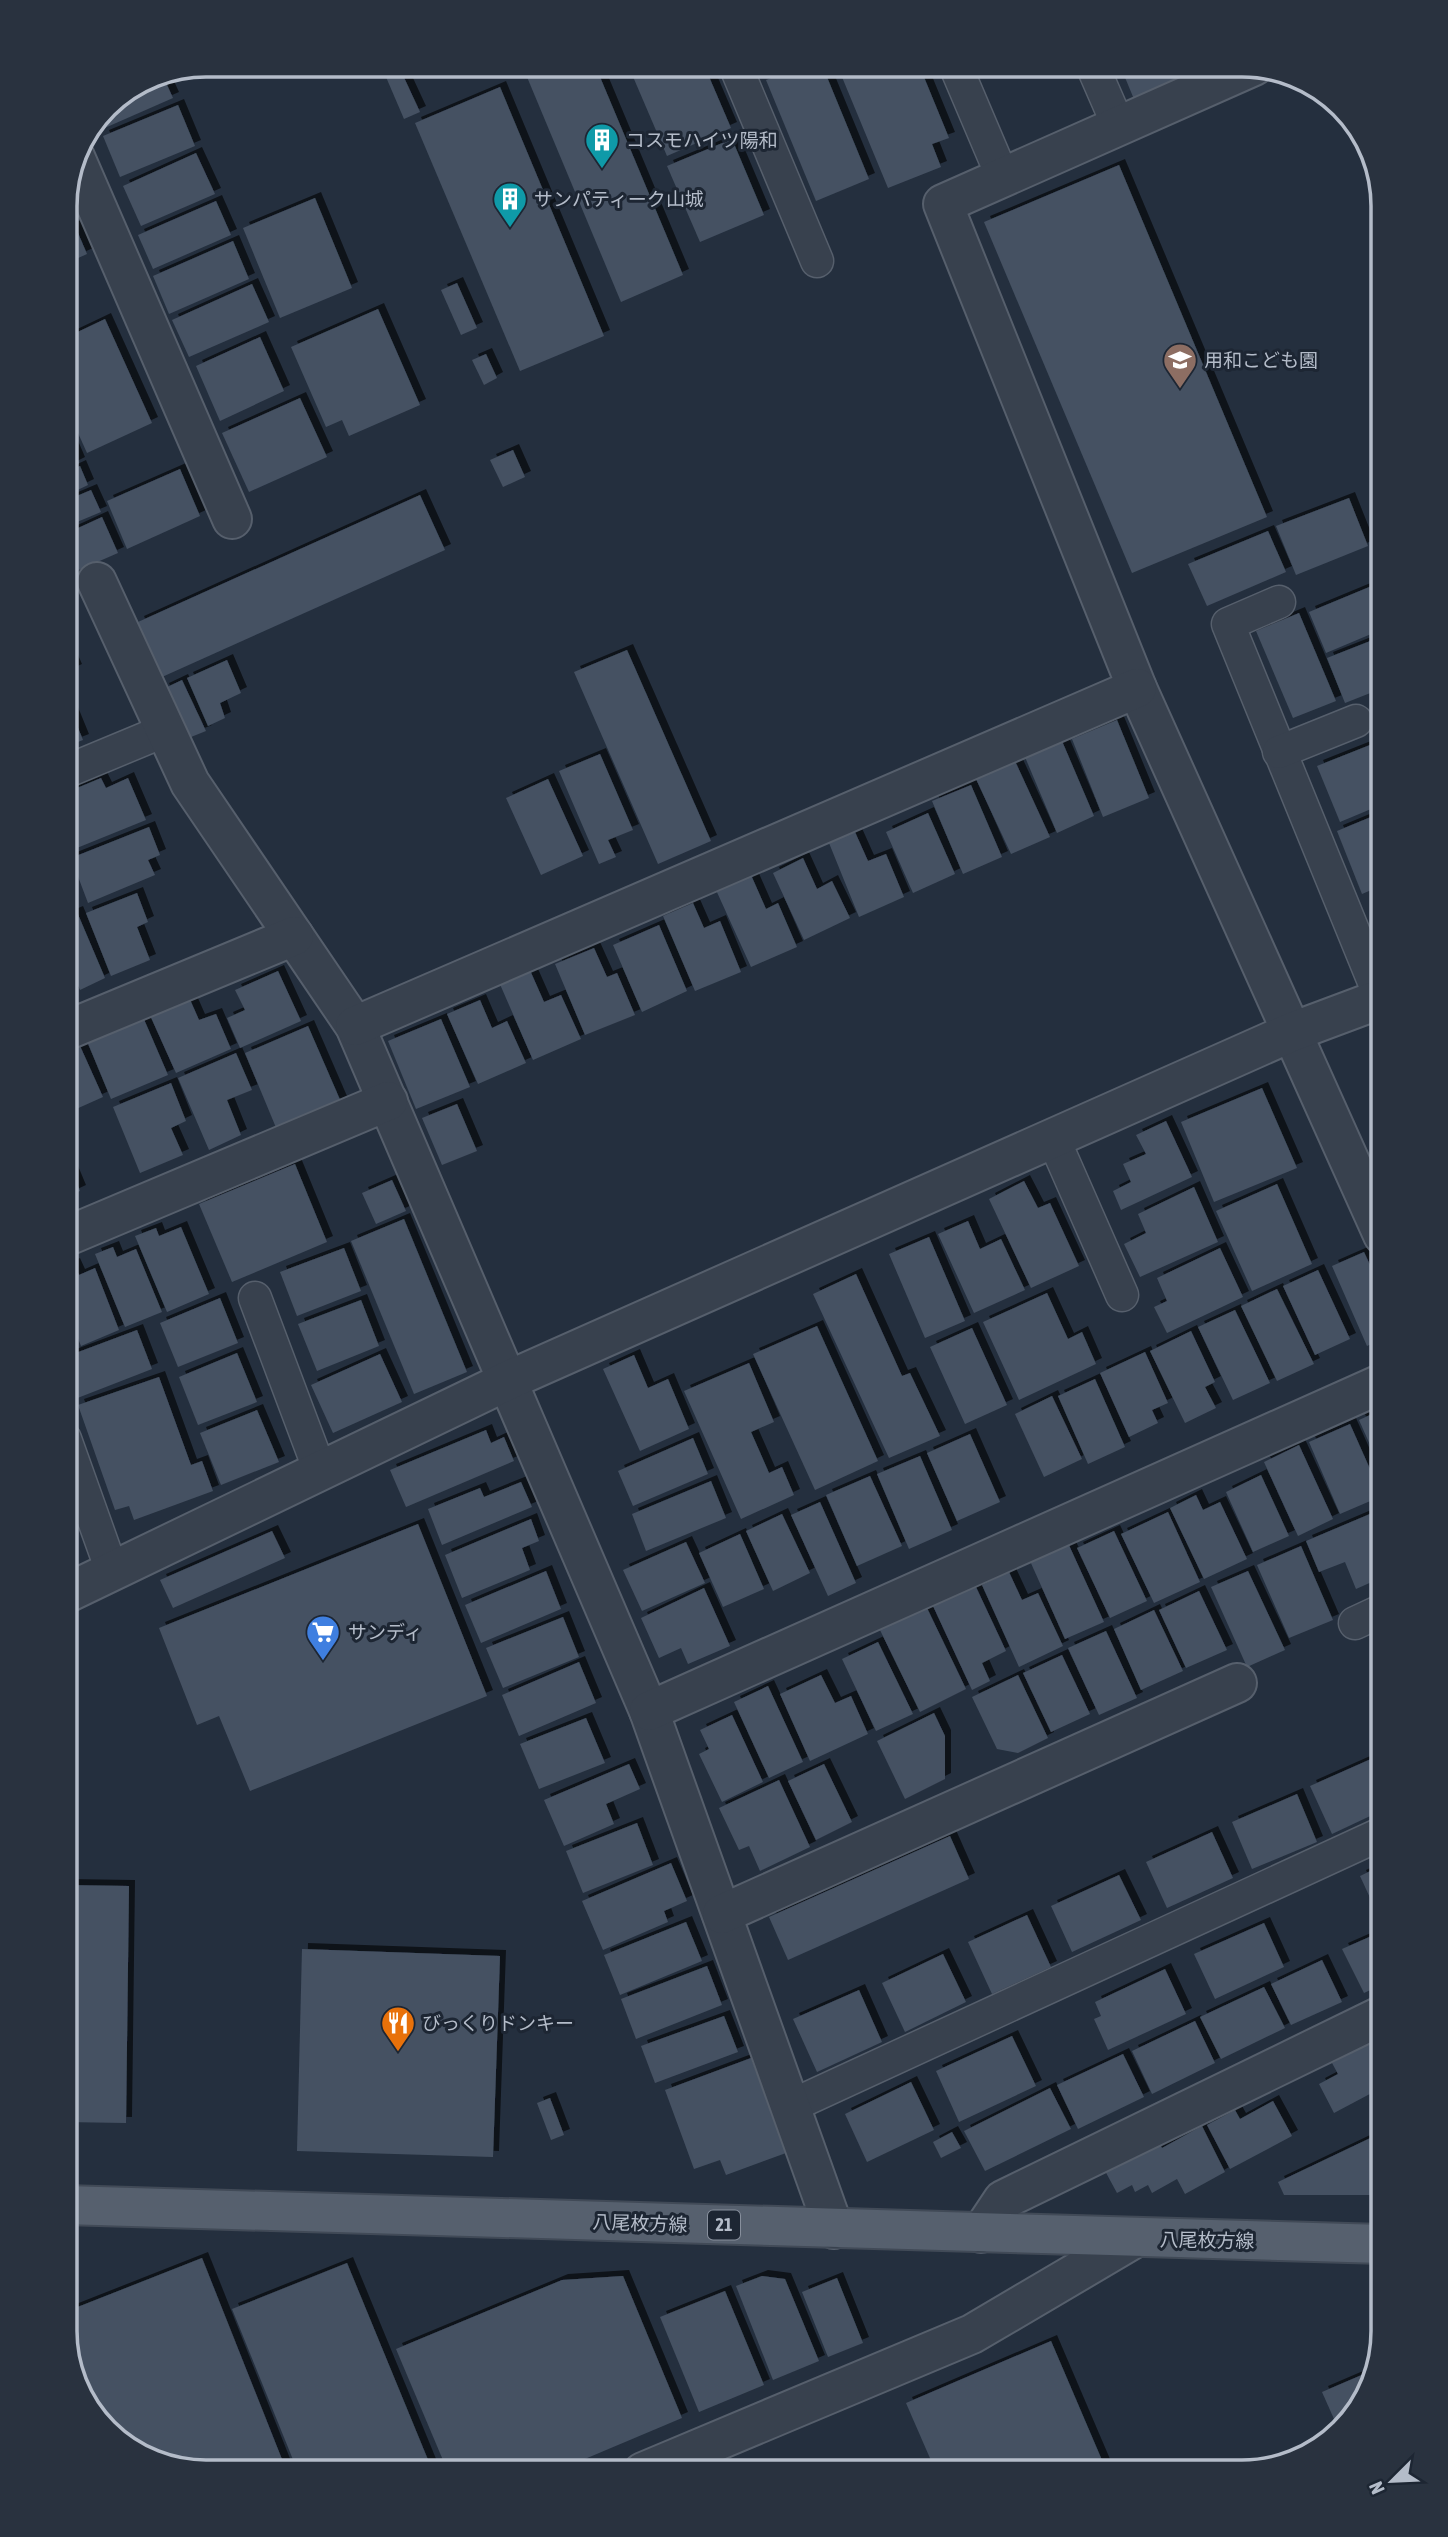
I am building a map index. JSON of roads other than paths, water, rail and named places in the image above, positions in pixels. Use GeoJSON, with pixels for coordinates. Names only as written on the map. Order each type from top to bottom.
{"type":"FeatureCollection","features":[{"type":"Feature","properties":{"kind":"main road","name":"八尾枚方線"},"geometry":{"type":"LineString","coordinates":[[77,2205],[1371,2244]]}},
{"type":"Feature","properties":{"kind":"street"},"geometry":{"type":"LineString","coordinates":[[1230,77],[943,205],[1137,688],[1371,1208]]}},
{"type":"Feature","properties":{"kind":"street"},"geometry":{"type":"LineString","coordinates":[[81,172],[232,519]]}},
{"type":"Feature","properties":{"kind":"street"},"geometry":{"type":"LineString","coordinates":[[97,582],[190,783],[355,1026],[649,1711],[834,2229]]}},
{"type":"Feature","properties":{"kind":"street"},"geometry":{"type":"LineString","coordinates":[[355,1026],[1137,688]]}},
{"type":"Feature","properties":{"kind":"street"},"geometry":{"type":"LineString","coordinates":[[77,1026],[294,936]]}},
{"type":"Feature","properties":{"kind":"street"},"geometry":{"type":"LineString","coordinates":[[77,1588],[509,1380],[1292,1032],[1371,1003]]}},
{"type":"Feature","properties":{"kind":"street"},"geometry":{"type":"LineString","coordinates":[[77,1232],[388,1101]]}},
{"type":"Feature","properties":{"kind":"street"},"geometry":{"type":"LineString","coordinates":[[649,1711],[1371,1388]]}},
{"type":"Feature","properties":{"kind":"street"},"geometry":{"type":"LineString","coordinates":[[722,1914],[1237,1683]]}},
{"type":"Feature","properties":{"kind":"street"},"geometry":{"type":"LineString","coordinates":[[981,2233],[1003,2200],[1371,2021]]}},
{"type":"Feature","properties":{"kind":"street"},"geometry":{"type":"LineString","coordinates":[[672,2460],[972,2334],[1135,2238]]}},
{"type":"Feature","properties":{"kind":"lane"},"geometry":{"type":"LineString","coordinates":[[740,77],[817,261]]}},
{"type":"Feature","properties":{"kind":"lane"},"geometry":{"type":"LineString","coordinates":[[960,77],[1003,178]]}},
{"type":"Feature","properties":{"kind":"lane"},"geometry":{"type":"LineString","coordinates":[[1097,77],[1119,127]]}},
{"type":"Feature","properties":{"kind":"lane"},"geometry":{"type":"LineString","coordinates":[[1279,602],[1228,624],[1371,973]]}},
{"type":"Feature","properties":{"kind":"lane"},"geometry":{"type":"LineString","coordinates":[[1279,752],[1356,722]]}},
{"type":"Feature","properties":{"kind":"lane"},"geometry":{"type":"LineString","coordinates":[[77,767],[166,730]]}},
{"type":"Feature","properties":{"kind":"lane"},"geometry":{"type":"LineString","coordinates":[[1053,1138],[1122,1295]]}},
{"type":"Feature","properties":{"kind":"lane"},"geometry":{"type":"LineString","coordinates":[[255,1298],[320,1471]]}},
{"type":"Feature","properties":{"kind":"lane"},"geometry":{"type":"LineString","coordinates":[[77,1473],[112,1571]]}},
{"type":"Feature","properties":{"kind":"lane"},"geometry":{"type":"LineString","coordinates":[[791,2106],[1371,1839]]}},
{"type":"Feature","properties":{"kind":"place","name":"コスモハイツ陽和"},"geometry":{"type":"Point","coordinates":[602,170]}},
{"type":"Feature","properties":{"kind":"place","name":"サンパティーク山城"},"geometry":{"type":"Point","coordinates":[510,229]}},
{"type":"Feature","properties":{"kind":"place","name":"用和こども園"},"geometry":{"type":"Point","coordinates":[1180,390]}},
{"type":"Feature","properties":{"kind":"place","name":"サンディ"},"geometry":{"type":"Point","coordinates":[323,1662]}},
{"type":"Feature","properties":{"kind":"place","name":"びっくりドンキー"},"geometry":{"type":"Point","coordinates":[398,2053]}}]}
